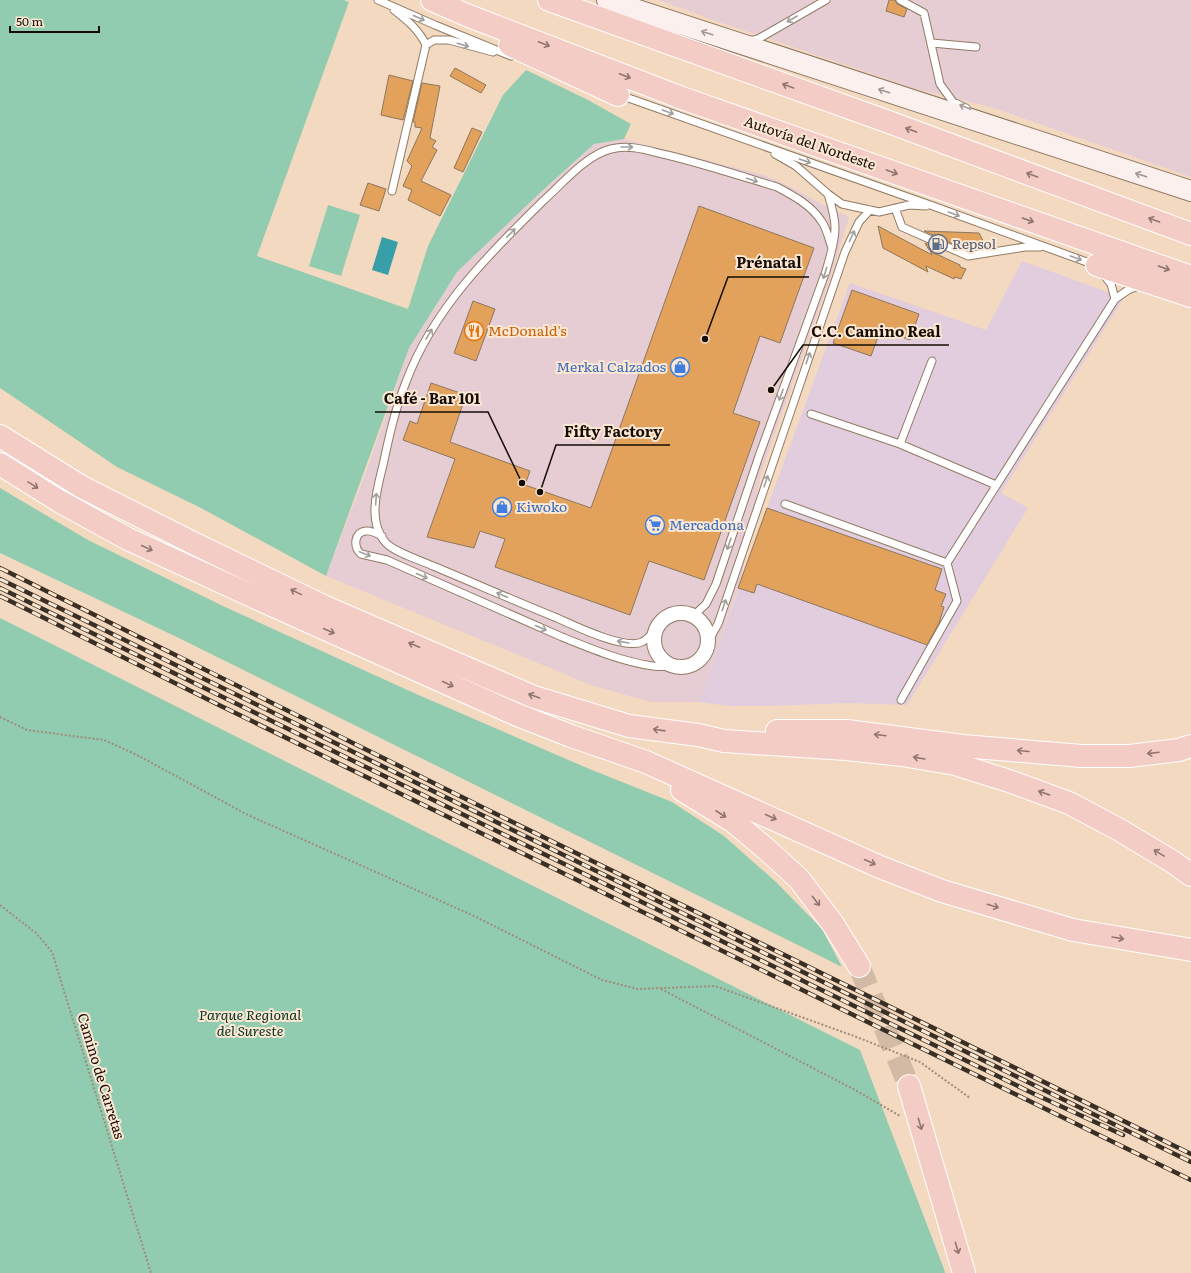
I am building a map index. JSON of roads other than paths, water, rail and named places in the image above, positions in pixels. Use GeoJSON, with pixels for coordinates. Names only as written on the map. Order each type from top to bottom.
{"type":"FeatureCollection","features":[{"type":"Feature","properties":{"kind":"highway","name":"Autovía del Nordeste"},"geometry":{"type":"LineString","coordinates":[[432,0],[469,16],[682,98],[1191,277]]}},
{"type":"Feature","properties":{"kind":"highway"},"geometry":{"type":"LineString","coordinates":[[549,0],[878,118],[1191,234]]}},
{"type":"Feature","properties":{"kind":"highway"},"geometry":{"type":"LineString","coordinates":[[469,16],[503,42],[618,94]]}},
{"type":"Feature","properties":{"kind":"highway"},"geometry":{"type":"LineString","coordinates":[[1097,266],[1191,296]]}},
{"type":"Feature","properties":{"kind":"highway"},"geometry":{"type":"LineString","coordinates":[[0,436],[82,487],[191,542],[323,606],[534,697],[629,726],[698,735],[724,741],[846,749],[902,755],[955,764],[1009,781],[1069,803],[1118,829],[1173,862],[1191,875]]}},
{"type":"Feature","properties":{"kind":"highway"},"geometry":{"type":"LineString","coordinates":[[0,464],[59,501],[128,539],[270,605],[515,714],[571,736],[646,762],[880,867],[942,890],[1073,930],[1191,950]]}},
{"type":"Feature","properties":{"kind":"highway"},"geometry":{"type":"LineString","coordinates":[[698,735],[726,732],[847,731],[963,746],[1082,756],[1129,756],[1179,750],[1191,746]]}},
{"type":"Feature","properties":{"kind":"highway"},"geometry":{"type":"LineString","coordinates":[[571,736],[688,793],[734,822],[766,848],[799,879],[833,924],[859,966]]}},
{"type":"Feature","properties":{"kind":"highway"},"geometry":{"type":"LineString","coordinates":[[909,1086],[964,1273]]}},
{"type":"Feature","properties":{"kind":"main road"},"geometry":{"type":"LineString","coordinates":[[607,0],[1191,191]]}},
{"type":"Feature","properties":{"kind":"street"},"geometry":{"type":"LineString","coordinates":[[685,613],[693,616],[701,622],[707,630],[709,640],[708,648],[704,656],[698,662],[691,666],[675,667],[666,663],[659,656],[655,648],[654,638],[661,622],[668,616],[685,613]]}},
{"type":"Feature","properties":{"kind":"lane"},"geometry":{"type":"LineString","coordinates":[[378,0],[514,57],[449,40],[434,40],[426,45]]}},
{"type":"Feature","properties":{"kind":"lane"},"geometry":{"type":"LineString","coordinates":[[730,40],[747,41],[758,39],[826,0]]}},
{"type":"Feature","properties":{"kind":"lane"},"geometry":{"type":"LineString","coordinates":[[900,0],[924,13],[940,84],[953,102],[971,110]]}},
{"type":"Feature","properties":{"kind":"lane"},"geometry":{"type":"LineString","coordinates":[[386,3],[408,21],[421,35],[426,45],[392,191]]}},
{"type":"Feature","properties":{"kind":"lane"},"geometry":{"type":"LineString","coordinates":[[648,6],[679,24]]}},
{"type":"Feature","properties":{"kind":"lane"},"geometry":{"type":"LineString","coordinates":[[932,44],[976,47]]}},
{"type":"Feature","properties":{"kind":"lane"},"geometry":{"type":"LineString","coordinates":[[545,69],[933,206],[1097,266],[1111,284],[1115,299]]}},
{"type":"Feature","properties":{"kind":"lane"},"geometry":{"type":"LineString","coordinates":[[1005,122],[1052,146]]}},
{"type":"Feature","properties":{"kind":"lane"},"geometry":{"type":"LineString","coordinates":[[755,144],[796,166],[828,194],[842,204],[879,212],[909,205],[933,206]]}},
{"type":"Feature","properties":{"kind":"lane"},"geometry":{"type":"LineString","coordinates":[[657,629],[642,642],[629,644],[617,642],[587,631],[397,550],[387,544],[377,527],[376,494],[398,404],[411,369],[425,340],[459,289],[492,252],[581,166],[599,154],[610,149],[634,147],[777,187],[792,194],[805,203],[814,212],[822,222],[832,248]]}},
{"type":"Feature","properties":{"kind":"lane"},"geometry":{"type":"LineString","coordinates":[[693,616],[706,604],[716,584],[759,456],[823,278],[832,248],[835,228],[828,194]]}},
{"type":"Feature","properties":{"kind":"lane"},"geometry":{"type":"LineString","coordinates":[[895,208],[902,227],[968,256],[1025,247],[1045,247]]}},
{"type":"Feature","properties":{"kind":"lane"},"geometry":{"type":"LineString","coordinates":[[709,640],[718,624],[845,252],[859,222],[870,210]]}},
{"type":"Feature","properties":{"kind":"lane"},"geometry":{"type":"LineString","coordinates":[[901,700],[957,601],[946,562],[1115,299],[1128,290],[1147,282]]}},
{"type":"Feature","properties":{"kind":"lane"},"geometry":{"type":"LineString","coordinates":[[900,444],[932,361]]}},
{"type":"Feature","properties":{"kind":"lane"},"geometry":{"type":"LineString","coordinates":[[811,414],[900,444],[996,485]]}},
{"type":"Feature","properties":{"kind":"lane"},"geometry":{"type":"LineString","coordinates":[[785,504],[946,562]]}},
{"type":"Feature","properties":{"kind":"lane"},"geometry":{"type":"LineString","coordinates":[[382,536],[372,531],[363,531],[359,534],[356,541],[358,551],[361,554],[387,560],[590,648],[654,666],[675,667]]}},
{"type":"Feature","properties":{"kind":"water"},"geometry":{"type":"Polygon","coordinates":[[[382,237],[398,242],[388,275],[372,270],[382,237]]]}},
{"type":"Feature","properties":{"kind":"tunnel"},"geometry":{"type":"LineString","coordinates":[[859,966],[909,1086]]}},
{"type":"Feature","properties":{"kind":"railway"},"geometry":{"type":"LineString","coordinates":[[0,568],[490,811],[1191,1154]]}},
{"type":"Feature","properties":{"kind":"railway"},"geometry":{"type":"LineString","coordinates":[[0,579],[1191,1162]]}},
{"type":"Feature","properties":{"kind":"railway"},"geometry":{"type":"LineString","coordinates":[[0,588],[1028,1091],[1123,1135]]}},
{"type":"Feature","properties":{"kind":"railway"},"geometry":{"type":"LineString","coordinates":[[0,596],[221,706],[1191,1180]]}},
{"type":"Feature","properties":{"kind":"place","name":"Repsol"},"geometry":{"type":"Point","coordinates":[938,244]}},
{"type":"Feature","properties":{"kind":"place","name":"McDonald's"},"geometry":{"type":"Point","coordinates":[474,331]}},
{"type":"Feature","properties":{"kind":"place","name":"Prénatal"},"geometry":{"type":"Point","coordinates":[705,339]}},
{"type":"Feature","properties":{"kind":"place","name":"Merkal Calzados"},"geometry":{"type":"Point","coordinates":[680,367]}},
{"type":"Feature","properties":{"kind":"place","name":"C.C. Camino Real"},"geometry":{"type":"Point","coordinates":[771,390]}},
{"type":"Feature","properties":{"kind":"place","name":"Café - Bar 101"},"geometry":{"type":"Point","coordinates":[522,483]}},
{"type":"Feature","properties":{"kind":"place","name":"Fifty Factory"},"geometry":{"type":"Point","coordinates":[540,492]}},
{"type":"Feature","properties":{"kind":"place","name":"Kiwoko"},"geometry":{"type":"Point","coordinates":[502,507]}},
{"type":"Feature","properties":{"kind":"place","name":"Mercadona"},"geometry":{"type":"Point","coordinates":[655,525]}},
{"type":"Feature","properties":{"kind":"park label","name":"Parque Regional del Sureste"},"geometry":{"type":"Point","coordinates":[250,1024]}}]}
